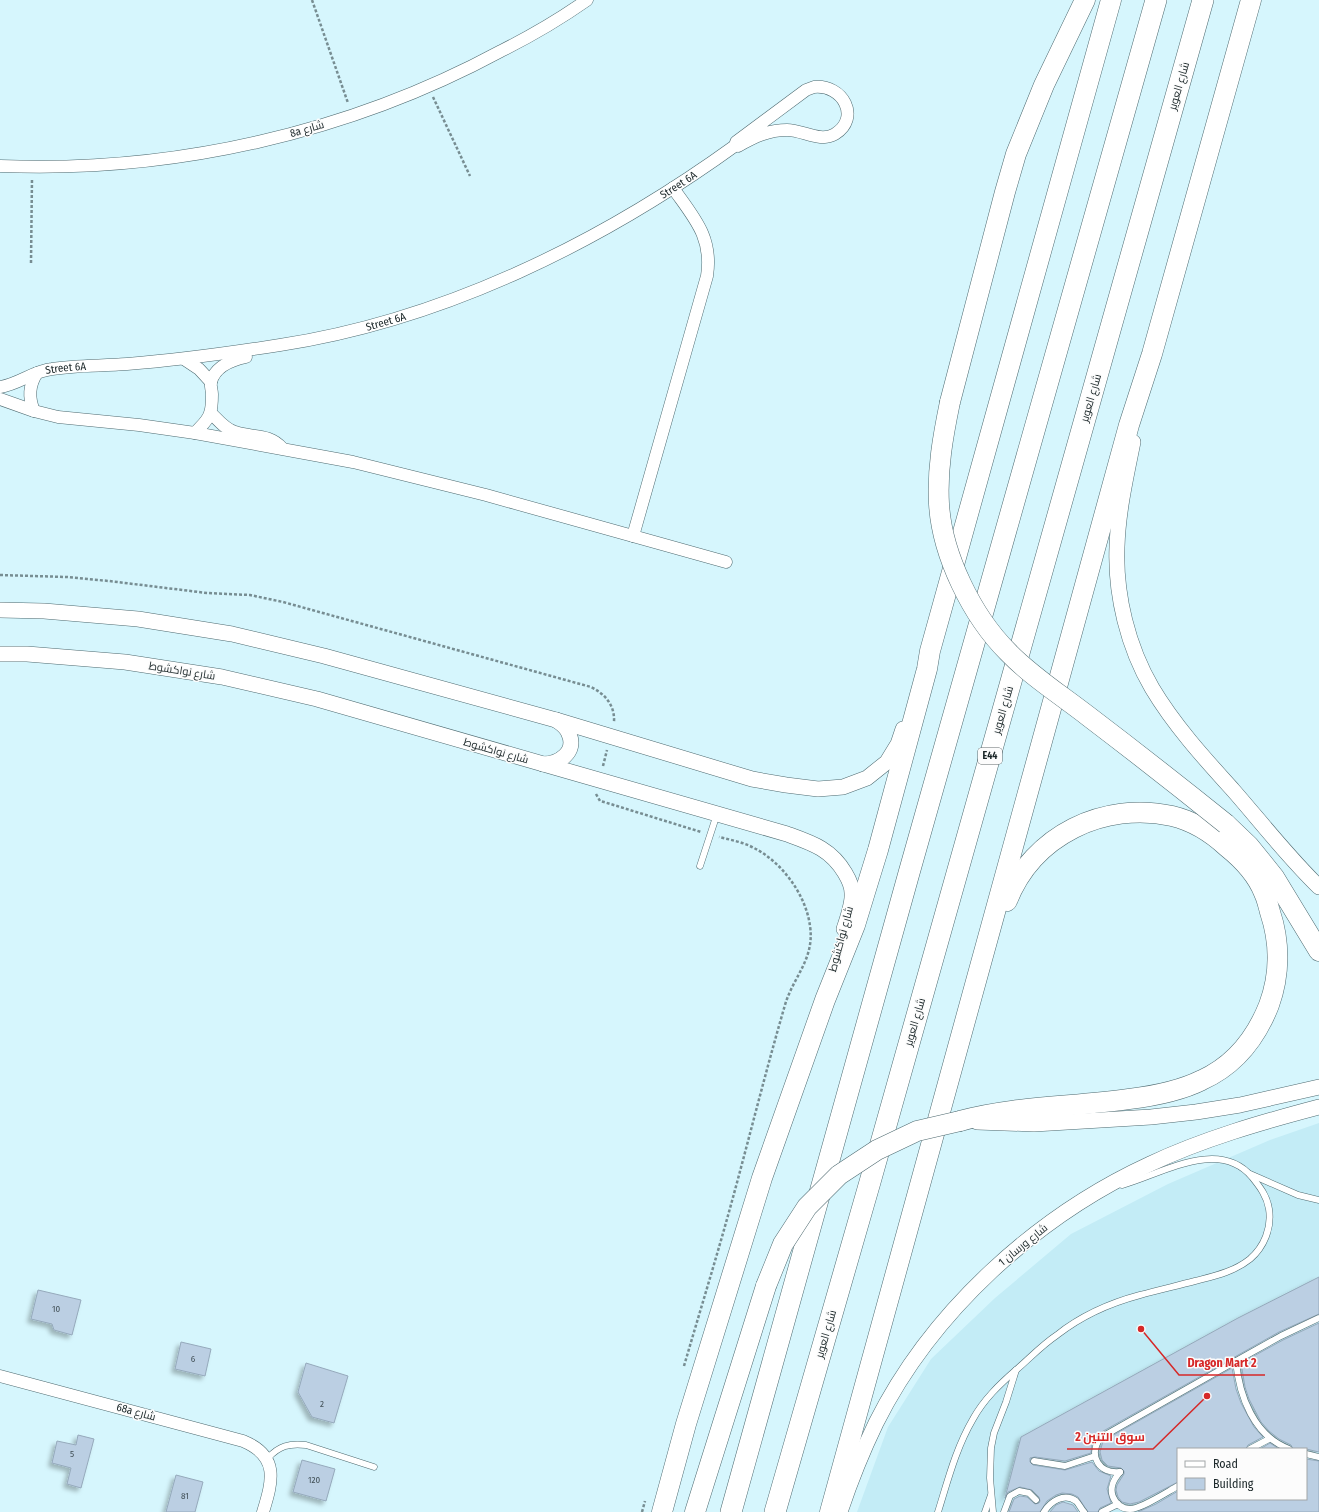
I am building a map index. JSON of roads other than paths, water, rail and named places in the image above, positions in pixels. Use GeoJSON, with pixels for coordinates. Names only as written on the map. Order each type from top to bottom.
{"type":"FeatureCollection","features":[{"type":"Feature","properties":{"kind":"highway"},"geometry":{"type":"LineString","coordinates":[[731,1512],[906,881],[1156,0]]}},
{"type":"Feature","properties":{"kind":"highway","name":"شارع العوير"},"geometry":{"type":"LineString","coordinates":[[775,1512],[870,1182],[1203,0]]}},
{"type":"Feature","properties":{"kind":"main road"},"geometry":{"type":"LineString","coordinates":[[1085,0],[1044,85],[1016,154],[950,402],[942,439],[939,472],[939,505],[944,537],[954,569],[969,599],[986,627],[1008,652],[1037,678],[1155,767],[1226,824],[1249,846],[1274,876],[1319,952]]}},
{"type":"Feature","properties":{"kind":"main road"},"geometry":{"type":"LineString","coordinates":[[662,1512],[686,1424],[762,1178],[825,1000],[855,925],[878,850],[927,669],[930,650],[1111,0]]}},
{"type":"Feature","properties":{"kind":"main road"},"geometry":{"type":"LineString","coordinates":[[830,1512],[1129,425],[1152,354],[1251,0]]}},
{"type":"Feature","properties":{"kind":"main road"},"geometry":{"type":"LineString","coordinates":[[695,1512],[766,1286],[783,1244],[808,1207],[839,1174],[877,1150],[916,1131],[1001,1112],[1105,1103],[1141,1098],[1201,1081],[1220,1071],[1235,1059],[1259,1028],[1273,993],[1278,963],[1275,926],[1264,891],[1244,861],[1216,837],[1193,823],[1173,816],[1140,812],[1107,815],[1076,826],[1048,844],[1025,868],[1009,897],[981,966]]}},
{"type":"Feature","properties":{"kind":"street","name":"8a شارع"},"geometry":{"type":"LineString","coordinates":[[0,166],[124,163],[182,157],[247,145],[296,132],[352,115],[428,87],[472,67],[529,36],[587,0]]}},
{"type":"Feature","properties":{"kind":"street","name":"Street 6A"},"geometry":{"type":"LineString","coordinates":[[0,387],[19,382],[36,373],[58,368],[184,359],[318,339],[377,324],[440,303],[487,286],[582,242],[635,212],[736,145],[738,146],[757,136],[779,130],[795,130],[823,138],[834,135],[843,126],[847,114],[845,103],[838,93],[832,89],[818,86],[810,88],[736,142],[736,145]]}},
{"type":"Feature","properties":{"kind":"street"},"geometry":{"type":"LineString","coordinates":[[633,536],[709,266],[707,246],[702,230],[673,188]]}},
{"type":"Feature","properties":{"kind":"street"},"geometry":{"type":"LineString","coordinates":[[195,433],[211,413],[211,382],[219,369],[232,360],[263,354],[281,345]]}},
{"type":"Feature","properties":{"kind":"street"},"geometry":{"type":"LineString","coordinates":[[1152,354],[1124,487],[1119,518],[1117,548],[1118,577],[1122,606],[1129,634],[1139,662],[1152,688],[1168,713],[1213,768],[1319,887]]}},
{"type":"Feature","properties":{"kind":"street"},"geometry":{"type":"LineString","coordinates":[[184,359],[199,369],[211,382]]}},
{"type":"Feature","properties":{"kind":"street"},"geometry":{"type":"LineString","coordinates":[[34,411],[30,400],[30,388],[36,373]]}},
{"type":"Feature","properties":{"kind":"street"},"geometry":{"type":"LineString","coordinates":[[0,399],[34,411],[58,417],[139,425],[195,433],[353,462],[428,479],[726,562]]}},
{"type":"Feature","properties":{"kind":"street"},"geometry":{"type":"LineString","coordinates":[[211,413],[229,430],[242,434],[266,437],[278,443],[283,449]]}},
{"type":"Feature","properties":{"kind":"street"},"geometry":{"type":"LineString","coordinates":[[0,610],[44,611],[138,619],[232,634],[324,656],[556,720],[752,779],[818,789],[843,787],[867,778],[887,762],[898,744],[919,678],[930,650]]}},
{"type":"Feature","properties":{"kind":"street","name":"شارع نواكشوط"},"geometry":{"type":"LineString","coordinates":[[0,654],[27,654],[125,662],[222,677],[317,699],[810,842],[826,851],[839,863],[848,878],[852,893],[850,908],[825,1000]]}},
{"type":"Feature","properties":{"kind":"street"},"geometry":{"type":"LineString","coordinates":[[540,763],[551,764],[560,761],[567,754],[571,745],[570,735],[565,726],[556,720]]}},
{"type":"Feature","properties":{"kind":"street"},"geometry":{"type":"LineString","coordinates":[[960,1121],[1034,1124],[1151,1117],[1196,1112],[1319,1087]]}},
{"type":"Feature","properties":{"kind":"street","name":"شارع ورسان 1"},"geometry":{"type":"LineString","coordinates":[[840,1512],[876,1422],[897,1387],[919,1353],[944,1321],[1001,1262],[1054,1220],[1100,1190],[1149,1164],[1174,1153],[1256,1125],[1319,1107]]}},
{"type":"Feature","properties":{"kind":"street","name":"68a شارع"},"geometry":{"type":"LineString","coordinates":[[0,1376],[242,1441],[256,1448],[268,1458]]}},
{"type":"Feature","properties":{"kind":"street"},"geometry":{"type":"LineString","coordinates":[[263,1512],[271,1482],[271,1470],[268,1458]]}},
{"type":"Feature","properties":{"kind":"lane"},"geometry":{"type":"LineString","coordinates":[[700,866],[717,814]]}},
{"type":"Feature","properties":{"kind":"lane"},"geometry":{"type":"LineString","coordinates":[[1100,1190],[1130,1183],[1172,1167],[1198,1160],[1222,1160],[1232,1163],[1249,1174],[1298,1196],[1319,1200]]}},
{"type":"Feature","properties":{"kind":"lane"},"geometry":{"type":"LineString","coordinates":[[938,1512],[954,1458],[973,1418],[1000,1384],[1057,1334],[1102,1308],[1126,1299],[1231,1271],[1250,1259],[1264,1240],[1268,1230],[1269,1220],[1266,1199],[1262,1190],[1249,1174]]}},
{"type":"Feature","properties":{"kind":"lane"},"geometry":{"type":"LineString","coordinates":[[1177,1487],[1131,1510],[1121,1507],[1113,1496],[1112,1486],[1120,1472],[1107,1471],[1098,1462],[1095,1456],[1097,1443],[1106,1434],[1281,1336],[1319,1318]]}},
{"type":"Feature","properties":{"kind":"lane"},"geometry":{"type":"LineString","coordinates":[[1236,1361],[1239,1382],[1246,1404],[1253,1419],[1269,1439],[1287,1448]]}},
{"type":"Feature","properties":{"kind":"lane"},"geometry":{"type":"LineString","coordinates":[[993,1512],[990,1463],[991,1448],[994,1434],[1016,1370]]}},
{"type":"Feature","properties":{"kind":"lane"},"geometry":{"type":"LineString","coordinates":[[1252,1448],[1269,1439]]}},
{"type":"Feature","properties":{"kind":"lane"},"geometry":{"type":"LineString","coordinates":[[268,1458],[275,1451],[284,1446],[295,1444],[306,1445],[374,1467]]}},
{"type":"Feature","properties":{"kind":"lane"},"geometry":{"type":"LineString","coordinates":[[1307,1454],[1319,1458]]}},
{"type":"Feature","properties":{"kind":"lane"},"geometry":{"type":"LineString","coordinates":[[1034,1461],[1065,1466],[1095,1456]]}},
{"type":"Feature","properties":{"kind":"lane"},"geometry":{"type":"LineString","coordinates":[[1004,1512],[1010,1496],[1019,1491],[1029,1493],[1036,1500]]}},
{"type":"Feature","properties":{"kind":"lane"},"geometry":{"type":"LineString","coordinates":[[985,1512],[992,1494]]}},
{"type":"Feature","properties":{"kind":"lane"},"geometry":{"type":"LineString","coordinates":[[1044,1512],[1051,1502],[1061,1498],[1067,1498],[1076,1502],[1084,1512]]}},
{"type":"Feature","properties":{"kind":"lane"},"geometry":{"type":"LineString","coordinates":[[1102,1512],[1118,1504]]}},
{"type":"Feature","properties":{"kind":"place","name":"Dragon Mart 2"},"geometry":{"type":"Point","coordinates":[1141,1329]}},
{"type":"Feature","properties":{"kind":"place","name":"سوق التنين 2"},"geometry":{"type":"Point","coordinates":[1207,1396]}}]}
